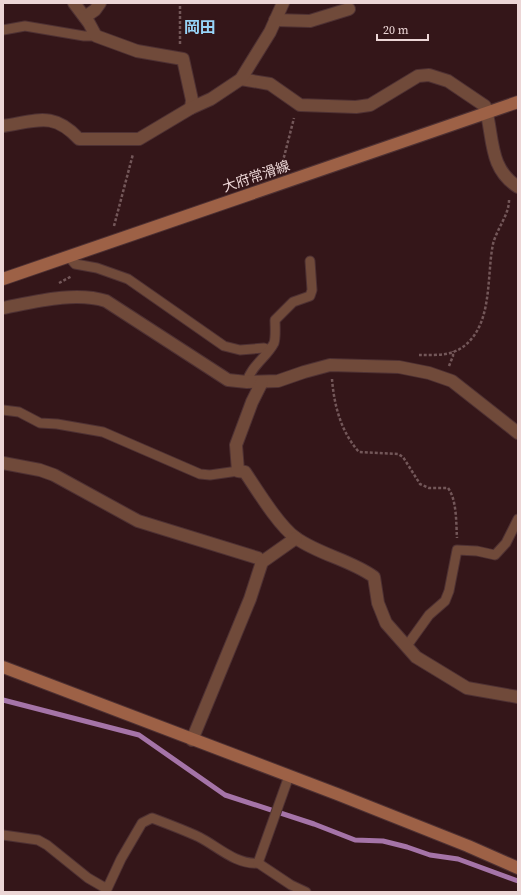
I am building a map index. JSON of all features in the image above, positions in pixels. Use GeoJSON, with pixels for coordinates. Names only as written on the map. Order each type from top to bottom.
{"type":"FeatureCollection","features":[{"type":"Feature","properties":{"kind":"main road","name":"大府常滑線"},"geometry":{"type":"LineString","coordinates":[[3,279],[518,102]]}},
{"type":"Feature","properties":{"kind":"main road"},"geometry":{"type":"LineString","coordinates":[[3,667],[289,776],[468,846],[518,868]]}},
{"type":"Feature","properties":{"kind":"street"},"geometry":{"type":"LineString","coordinates":[[74,3],[85,17],[96,36],[137,51],[183,59],[192,100],[191,108]]}},
{"type":"Feature","properties":{"kind":"street"},"geometry":{"type":"LineString","coordinates":[[85,17],[95,10],[100,3]]}},
{"type":"Feature","properties":{"kind":"street"},"geometry":{"type":"LineString","coordinates":[[3,126],[41,120],[51,120],[68,128],[79,140],[138,139],[191,108],[211,99],[241,79],[255,59],[282,3]]}},
{"type":"Feature","properties":{"kind":"street"},"geometry":{"type":"LineString","coordinates":[[275,20],[310,21],[349,8]]}},
{"type":"Feature","properties":{"kind":"street"},"geometry":{"type":"LineString","coordinates":[[241,79],[270,84],[298,104],[356,107],[370,105],[418,76],[429,75],[448,81],[485,106],[497,166],[504,176],[518,187]]}},
{"type":"Feature","properties":{"kind":"street"},"geometry":{"type":"LineString","coordinates":[[3,308],[47,300],[93,297],[106,301],[228,380],[247,382],[278,381],[304,372],[330,366],[399,367],[429,372],[452,381],[518,433]]}},
{"type":"Feature","properties":{"kind":"street"},"geometry":{"type":"LineString","coordinates":[[262,382],[252,402],[236,445],[238,471],[245,472],[272,511],[296,538],[337,559],[362,568],[374,577],[378,603],[386,623],[416,657],[467,688],[518,697]]}},
{"type":"Feature","properties":{"kind":"street"},"geometry":{"type":"LineString","coordinates":[[3,464],[40,470],[54,475],[138,521],[258,558],[262,562]]}},
{"type":"Feature","properties":{"kind":"street"},"geometry":{"type":"LineString","coordinates":[[192,740],[250,599],[262,562],[296,538]]}},
{"type":"Feature","properties":{"kind":"lane"},"geometry":{"type":"LineString","coordinates":[[3,30],[25,26],[84,36],[96,36]]}},
{"type":"Feature","properties":{"kind":"lane"},"geometry":{"type":"LineString","coordinates":[[69,256],[75,264],[128,279],[224,346],[240,350],[264,348],[269,350]]}},
{"type":"Feature","properties":{"kind":"lane"},"geometry":{"type":"LineString","coordinates":[[247,382],[248,376],[269,350],[274,341],[275,320],[292,302],[310,296],[312,290],[310,262]]}},
{"type":"Feature","properties":{"kind":"lane"},"geometry":{"type":"LineString","coordinates":[[3,410],[19,412],[40,423],[103,432],[200,474],[210,475],[238,471]]}},
{"type":"Feature","properties":{"kind":"lane"},"geometry":{"type":"LineString","coordinates":[[406,647],[429,615],[445,600],[449,591],[457,550],[477,551],[495,555],[506,543],[518,518]]}},
{"type":"Feature","properties":{"kind":"lane"},"geometry":{"type":"LineString","coordinates":[[258,863],[289,776]]}},
{"type":"Feature","properties":{"kind":"lane"},"geometry":{"type":"LineString","coordinates":[[3,835],[38,840],[106,890],[142,823],[152,818],[199,837],[234,858],[249,864],[258,863],[291,885],[306,892]]}},
{"type":"Feature","properties":{"kind":"path"},"geometry":{"type":"LineString","coordinates":[[180,3],[180,59]]}},
{"type":"Feature","properties":{"kind":"path"},"geometry":{"type":"LineString","coordinates":[[270,188],[269,179],[284,156],[298,104]]}},
{"type":"Feature","properties":{"kind":"path"},"geometry":{"type":"LineString","coordinates":[[112,242],[112,237],[135,149],[134,139]]}},
{"type":"Feature","properties":{"kind":"path"},"geometry":{"type":"LineString","coordinates":[[47,300],[55,285],[89,267]]}},
{"type":"Feature","properties":{"kind":"waterway"},"geometry":{"type":"LineString","coordinates":[[3,700],[139,735],[225,795],[314,824],[355,840],[383,841],[430,855],[458,859],[518,881]]}},
{"type":"Feature","properties":{"kind":"district","name":"岡田"},"geometry":{"type":"Point","coordinates":[200,27]}}]}
